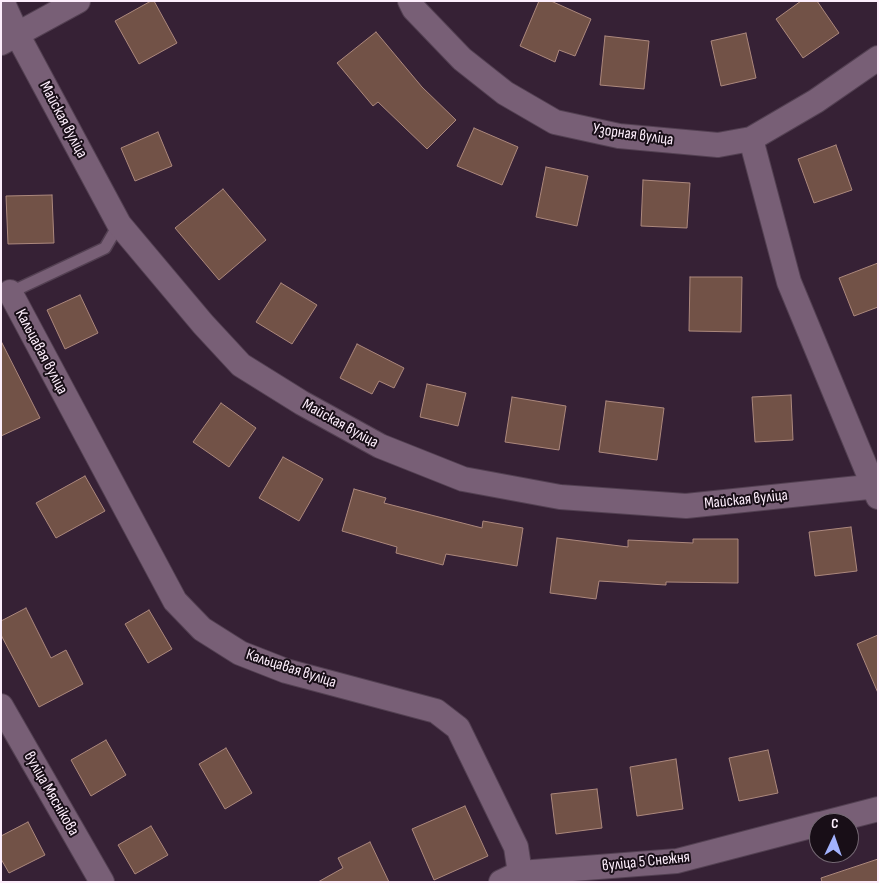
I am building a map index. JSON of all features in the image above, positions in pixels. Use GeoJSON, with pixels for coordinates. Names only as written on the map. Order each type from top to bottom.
{"type":"FeatureCollection","features":[{"type":"Feature","properties":{"kind":"street","name":"Майская вуліца"},"geometry":{"type":"LineString","coordinates":[[2,1],[9,38],[119,224],[202,324],[241,365],[302,403],[380,446],[463,479],[560,498],[686,506],[877,490]]}},
{"type":"Feature","properties":{"kind":"street"},"geometry":{"type":"LineString","coordinates":[[9,38],[78,1]]}},
{"type":"Feature","properties":{"kind":"street","name":"Узорная вуліца"},"geometry":{"type":"LineString","coordinates":[[410,1],[414,9],[462,59],[505,93],[555,122],[629,137],[718,145],[751,139],[816,101],[878,58]]}},
{"type":"Feature","properties":{"kind":"street"},"geometry":{"type":"LineString","coordinates":[[751,139],[789,282],[877,490]]}},
{"type":"Feature","properties":{"kind":"street","name":"Кальцавая вуліца"},"geometry":{"type":"LineString","coordinates":[[5,294],[175,601],[202,629],[240,653],[286,671],[436,711],[458,728],[516,847],[510,877]]}},
{"type":"Feature","properties":{"kind":"street","name":"вуліца Мяснікова"},"geometry":{"type":"LineString","coordinates":[[1,706],[102,882]]}},
{"type":"Feature","properties":{"kind":"street"},"geometry":{"type":"LineString","coordinates":[[859,814],[878,809]]}},
{"type":"Feature","properties":{"kind":"street","name":"вуліца 5 Снежня"},"geometry":{"type":"LineString","coordinates":[[510,877],[677,861],[809,827]]}},
{"type":"Feature","properties":{"kind":"lane"},"geometry":{"type":"LineString","coordinates":[[5,294],[105,248],[119,224]]}},
{"type":"Feature","properties":{"kind":"building"},"geometry":{"type":"Polygon","coordinates":[[[154,1],[177,43],[139,64],[115,21],[154,1]]]}},
{"type":"Feature","properties":{"kind":"building"},"geometry":{"type":"Polygon","coordinates":[[[539,1],[551,1],[591,19],[575,56],[559,50],[555,62],[520,46],[539,1]]]}},
{"type":"Feature","properties":{"kind":"building"},"geometry":{"type":"Polygon","coordinates":[[[801,1],[817,1],[839,33],[803,58],[776,19],[801,1]]]}},
{"type":"Feature","properties":{"kind":"building"},"geometry":{"type":"Polygon","coordinates":[[[376,32],[422,87],[456,120],[427,149],[378,102],[373,106],[337,63],[376,32]]]}},
{"type":"Feature","properties":{"kind":"building"},"geometry":{"type":"Polygon","coordinates":[[[746,33],[756,78],[721,86],[711,41],[746,33]]]}},
{"type":"Feature","properties":{"kind":"building"},"geometry":{"type":"Polygon","coordinates":[[[605,36],[649,41],[644,89],[600,85],[605,36]]]}},
{"type":"Feature","properties":{"kind":"building"},"geometry":{"type":"Polygon","coordinates":[[[474,128],[518,147],[502,185],[457,166],[474,128]]]}},
{"type":"Feature","properties":{"kind":"building"},"geometry":{"type":"Polygon","coordinates":[[[158,132],[172,166],[135,181],[121,148],[158,132]]]}},
{"type":"Feature","properties":{"kind":"building"},"geometry":{"type":"Polygon","coordinates":[[[836,145],[852,190],[814,203],[798,159],[836,145]]]}},
{"type":"Feature","properties":{"kind":"building"},"geometry":{"type":"Polygon","coordinates":[[[546,167],[588,176],[577,226],[536,217],[546,167]]]}},
{"type":"Feature","properties":{"kind":"building"},"geometry":{"type":"Polygon","coordinates":[[[643,180],[690,183],[687,228],[641,226],[643,180]]]}},
{"type":"Feature","properties":{"kind":"building"},"geometry":{"type":"Polygon","coordinates":[[[223,189],[266,240],[219,280],[175,228],[223,189]]]}},
{"type":"Feature","properties":{"kind":"building"},"geometry":{"type":"Polygon","coordinates":[[[52,195],[54,243],[8,244],[6,196],[52,195]]]}},
{"type":"Feature","properties":{"kind":"building"},"geometry":{"type":"Polygon","coordinates":[[[878,263],[878,307],[854,316],[839,278],[878,263]]]}},
{"type":"Feature","properties":{"kind":"building"},"geometry":{"type":"Polygon","coordinates":[[[690,277],[742,277],[741,332],[689,331],[690,277]]]}},
{"type":"Feature","properties":{"kind":"building"},"geometry":{"type":"Polygon","coordinates":[[[281,283],[317,305],[292,344],[256,322],[281,283]]]}},
{"type":"Feature","properties":{"kind":"building"},"geometry":{"type":"Polygon","coordinates":[[[80,295],[98,333],[65,349],[47,310],[80,295]]]}},
{"type":"Feature","properties":{"kind":"building"},"geometry":{"type":"Polygon","coordinates":[[[1,341],[40,418],[1,436],[1,341]]]}},
{"type":"Feature","properties":{"kind":"building"},"geometry":{"type":"Polygon","coordinates":[[[357,344],[404,368],[394,388],[379,381],[372,394],[340,378],[357,344]]]}},
{"type":"Feature","properties":{"kind":"building"},"geometry":{"type":"Polygon","coordinates":[[[427,384],[466,393],[458,426],[420,417],[427,384]]]}},
{"type":"Feature","properties":{"kind":"building"},"geometry":{"type":"Polygon","coordinates":[[[791,395],[793,440],[755,442],[752,397],[791,395]]]}},
{"type":"Feature","properties":{"kind":"building"},"geometry":{"type":"Polygon","coordinates":[[[512,397],[566,406],[559,450],[505,442],[512,397]]]}},
{"type":"Feature","properties":{"kind":"building"},"geometry":{"type":"Polygon","coordinates":[[[606,401],[664,408],[657,460],[599,452],[606,401]]]}},
{"type":"Feature","properties":{"kind":"building"},"geometry":{"type":"Polygon","coordinates":[[[221,403],[256,428],[229,467],[193,442],[221,403]]]}},
{"type":"Feature","properties":{"kind":"building"},"geometry":{"type":"Polygon","coordinates":[[[283,457],[323,479],[299,521],[259,498],[283,457]]]}},
{"type":"Feature","properties":{"kind":"building"},"geometry":{"type":"Polygon","coordinates":[[[85,476],[105,511],[56,538],[36,503],[85,476]]]}},
{"type":"Feature","properties":{"kind":"building"},"geometry":{"type":"Polygon","coordinates":[[[354,489],[386,498],[384,503],[482,528],[483,521],[523,528],[517,566],[446,554],[443,565],[396,553],[397,547],[342,531],[354,489]]]}},
{"type":"Feature","properties":{"kind":"building"},"geometry":{"type":"Polygon","coordinates":[[[851,527],[857,571],[815,576],[809,532],[851,527]]]}},
{"type":"Feature","properties":{"kind":"building"},"geometry":{"type":"Polygon","coordinates":[[[557,538],[628,547],[628,540],[693,543],[693,539],[738,539],[738,583],[666,582],[666,585],[599,581],[596,599],[550,593],[557,538]]]}},
{"type":"Feature","properties":{"kind":"building"},"geometry":{"type":"Polygon","coordinates":[[[26,608],[51,658],[66,650],[83,684],[39,707],[1,635],[1,621],[26,608]]]}},
{"type":"Feature","properties":{"kind":"building"},"geometry":{"type":"Polygon","coordinates":[[[149,610],[172,649],[148,663],[125,624],[149,610]]]}},
{"type":"Feature","properties":{"kind":"building"},"geometry":{"type":"Polygon","coordinates":[[[878,635],[878,693],[857,644],[878,635]]]}},
{"type":"Feature","properties":{"kind":"building"},"geometry":{"type":"Polygon","coordinates":[[[106,740],[126,775],[91,796],[71,760],[106,740]]]}},
{"type":"Feature","properties":{"kind":"building"},"geometry":{"type":"Polygon","coordinates":[[[226,748],[252,793],[225,809],[199,764],[226,748]]]}},
{"type":"Feature","properties":{"kind":"building"},"geometry":{"type":"Polygon","coordinates":[[[768,750],[778,793],[739,801],[729,758],[768,750]]]}},
{"type":"Feature","properties":{"kind":"building"},"geometry":{"type":"Polygon","coordinates":[[[676,759],[683,809],[637,816],[630,767],[676,759]]]}},
{"type":"Feature","properties":{"kind":"building"},"geometry":{"type":"Polygon","coordinates":[[[597,789],[602,828],[556,834],[551,794],[597,789]]]}},
{"type":"Feature","properties":{"kind":"building"},"geometry":{"type":"Polygon","coordinates":[[[465,806],[488,856],[434,880],[412,829],[465,806]]]}},
{"type":"Feature","properties":{"kind":"building"},"geometry":{"type":"Polygon","coordinates":[[[28,822],[45,855],[9,873],[1,859],[1,836],[28,822]]]}},
{"type":"Feature","properties":{"kind":"building"},"geometry":{"type":"Polygon","coordinates":[[[151,826],[168,855],[135,874],[118,845],[151,826]]]}},
{"type":"Feature","properties":{"kind":"building"},"geometry":{"type":"Polygon","coordinates":[[[370,842],[389,882],[318,882],[343,868],[338,858],[370,842]]]}},
{"type":"Feature","properties":{"kind":"building"},"geometry":{"type":"Polygon","coordinates":[[[878,859],[878,882],[822,882],[821,878],[878,859]]]}}]}
